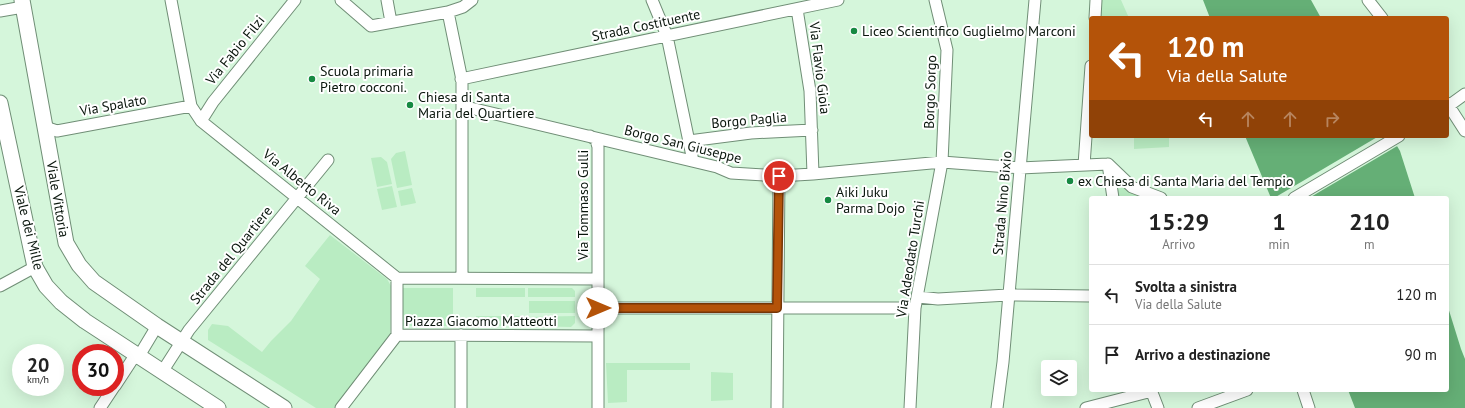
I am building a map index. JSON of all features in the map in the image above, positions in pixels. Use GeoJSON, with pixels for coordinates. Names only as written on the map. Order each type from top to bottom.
{"type":"FeatureCollection","features":[{"type":"Feature","properties":{"kind":"main road","name":"Viale Vittoria"},"geometry":{"type":"LineString","coordinates":[[22,3],[66,243],[79,265],[94,282],[157,326],[284,408]]}},
{"type":"Feature","properties":{"kind":"main road","name":"Viale dei Mille"},"geometry":{"type":"LineString","coordinates":[[0,103],[36,267],[46,286],[61,302],[85,321],[218,408]]}},
{"type":"Feature","properties":{"kind":"street"},"geometry":{"type":"LineString","coordinates":[[171,0],[191,106]]}},
{"type":"Feature","properties":{"kind":"street","name":"Via Fabio Filzi"},"geometry":{"type":"LineString","coordinates":[[201,121],[213,102],[295,0]]}},
{"type":"Feature","properties":{"kind":"street"},"geometry":{"type":"LineString","coordinates":[[341,0],[371,26],[448,12],[466,2]]}},
{"type":"Feature","properties":{"kind":"street"},"geometry":{"type":"LineString","coordinates":[[387,0],[391,22]]}},
{"type":"Feature","properties":{"kind":"street"},"geometry":{"type":"LineString","coordinates":[[652,0],[667,36],[693,161]]}},
{"type":"Feature","properties":{"kind":"street","name":"Strada Costituente"},"geometry":{"type":"LineString","coordinates":[[461,79],[838,0]]}},
{"type":"Feature","properties":{"kind":"street","name":"Borgo Sorgo"},"geometry":{"type":"LineString","coordinates":[[935,0],[947,50],[942,162]]}},
{"type":"Feature","properties":{"kind":"street","name":"Strada Nino Bixio"},"geometry":{"type":"LineString","coordinates":[[997,408],[1003,362],[1035,0]]}},
{"type":"Feature","properties":{"kind":"street"},"geometry":{"type":"LineString","coordinates":[[1095,16],[1096,0]]}},
{"type":"Feature","properties":{"kind":"street"},"geometry":{"type":"LineString","coordinates":[[1368,0],[1380,16]]}},
{"type":"Feature","properties":{"kind":"street"},"geometry":{"type":"LineString","coordinates":[[0,11],[22,3]]}},
{"type":"Feature","properties":{"kind":"street","name":"Via Flavio Gioia"},"geometry":{"type":"LineString","coordinates":[[797,9],[810,91],[814,174]]}},
{"type":"Feature","properties":{"kind":"street"},"geometry":{"type":"LineString","coordinates":[[448,12],[462,80],[462,278]]}},
{"type":"Feature","properties":{"kind":"street"},"geometry":{"type":"LineString","coordinates":[[1084,165],[1089,94]]}},
{"type":"Feature","properties":{"kind":"street"},"geometry":{"type":"LineString","coordinates":[[1449,104],[1465,94]]}},
{"type":"Feature","properties":{"kind":"street","name":"Via Alberto Riva"},"geometry":{"type":"LineString","coordinates":[[191,106],[201,121],[398,278]]}},
{"type":"Feature","properties":{"kind":"street","name":"Via Spalato"},"geometry":{"type":"LineString","coordinates":[[44,122],[48,128],[57,131],[191,106]]}},
{"type":"Feature","properties":{"kind":"street","name":"Borgo San Giuseppe"},"geometry":{"type":"LineString","coordinates":[[462,106],[693,161],[717,167],[731,173],[779,176],[942,162],[1020,168],[1108,164]]}},
{"type":"Feature","properties":{"kind":"street"},"geometry":{"type":"LineString","coordinates":[[1449,107],[1465,131]]}},
{"type":"Feature","properties":{"kind":"street","name":"Borgo Paglia"},"geometry":{"type":"LineString","coordinates":[[689,141],[751,133],[812,130]]}},
{"type":"Feature","properties":{"kind":"street","name":"Via Tommaso Gulli"},"geometry":{"type":"LineString","coordinates":[[590,136],[596,140],[598,147],[598,279]]}},
{"type":"Feature","properties":{"kind":"street"},"geometry":{"type":"LineString","coordinates":[[1297,196],[1395,138]]}},
{"type":"Feature","properties":{"kind":"street","name":"Strada del Quartiere"},"geometry":{"type":"LineString","coordinates":[[162,372],[189,330],[328,160]]}},
{"type":"Feature","properties":{"kind":"street","name":"Via Adeodato Turchi"},"geometry":{"type":"LineString","coordinates":[[910,408],[916,302],[942,162]]}},
{"type":"Feature","properties":{"kind":"street"},"geometry":{"type":"LineString","coordinates":[[1108,164],[1113,196]]}},
{"type":"Feature","properties":{"kind":"street"},"geometry":{"type":"LineString","coordinates":[[1108,164],[1132,187],[1156,196]]}},
{"type":"Feature","properties":{"kind":"street"},"geometry":{"type":"LineString","coordinates":[[777,408],[779,176]]}},
{"type":"Feature","properties":{"kind":"street"},"geometry":{"type":"LineString","coordinates":[[0,286],[36,267]]}},
{"type":"Feature","properties":{"kind":"street"},"geometry":{"type":"LineString","coordinates":[[398,278],[598,279],[598,408]]}},
{"type":"Feature","properties":{"kind":"street","name":"Piazza Giacomo Matteotti"},"geometry":{"type":"LineString","coordinates":[[398,278],[397,335],[598,336]]}},
{"type":"Feature","properties":{"kind":"street"},"geometry":{"type":"LineString","coordinates":[[598,308],[777,308],[916,302],[938,299],[1008,295],[1089,296]]}},
{"type":"Feature","properties":{"kind":"street"},"geometry":{"type":"LineString","coordinates":[[124,372],[132,360],[139,356],[157,326]]}},
{"type":"Feature","properties":{"kind":"street"},"geometry":{"type":"LineString","coordinates":[[341,408],[397,335]]}},
{"type":"Feature","properties":{"kind":"street"},"geometry":{"type":"LineString","coordinates":[[461,335],[461,408]]}},
{"type":"Feature","properties":{"kind":"street"},"geometry":{"type":"LineString","coordinates":[[1086,408],[1145,392]]}},
{"type":"Feature","properties":{"kind":"street"},"geometry":{"type":"LineString","coordinates":[[1153,392],[1158,408]]}},
{"type":"Feature","properties":{"kind":"street"},"geometry":{"type":"LineString","coordinates":[[1198,408],[1242,392]]}},
{"type":"Feature","properties":{"kind":"street"},"geometry":{"type":"LineString","coordinates":[[1304,392],[1309,408]]}},
{"type":"Feature","properties":{"kind":"street"},"geometry":{"type":"LineString","coordinates":[[100,408],[108,396]]}},
{"type":"Feature","properties":{"kind":"shaded area"},"geometry":{"type":"Polygon","coordinates":[[[1099,0],[1121,0],[1128,16],[1098,16],[1099,0]]]}},
{"type":"Feature","properties":{"kind":"shaded area"},"geometry":{"type":"Polygon","coordinates":[[[1203,0],[1311,0],[1320,16],[1209,16],[1203,0]]]}},
{"type":"Feature","properties":{"kind":"shaded area"},"geometry":{"type":"Polygon","coordinates":[[[1134,138],[1169,138],[1169,147],[1134,149],[1134,138]]]}},
{"type":"Feature","properties":{"kind":"shaded area"},"geometry":{"type":"Polygon","coordinates":[[[1246,138],[1392,138],[1400,151],[1414,196],[1270,196],[1246,138]]]}},
{"type":"Feature","properties":{"kind":"shaded area"},"geometry":{"type":"Polygon","coordinates":[[[405,151],[412,185],[397,188],[391,159],[396,153],[405,151]]]}},
{"type":"Feature","properties":{"kind":"shaded area"},"geometry":{"type":"Polygon","coordinates":[[[381,157],[387,162],[392,184],[377,187],[371,158],[381,157]]]}},
{"type":"Feature","properties":{"kind":"shaded area"},"geometry":{"type":"Polygon","coordinates":[[[392,186],[397,207],[382,210],[377,189],[392,186]]]}},
{"type":"Feature","properties":{"kind":"shaded area"},"geometry":{"type":"Polygon","coordinates":[[[1119,187],[1122,187],[1142,196],[1119,196],[1119,187]]]}},
{"type":"Feature","properties":{"kind":"shaded area"},"geometry":{"type":"Polygon","coordinates":[[[412,188],[416,203],[401,206],[398,191],[412,188]]]}},
{"type":"Feature","properties":{"kind":"shaded area"},"geometry":{"type":"Polygon","coordinates":[[[330,235],[387,279],[391,286],[390,338],[337,408],[316,408],[208,340],[208,330],[212,324],[228,326],[262,352],[291,321],[320,279],[305,266],[330,235]]]}},
{"type":"Feature","properties":{"kind":"shaded area"},"geometry":{"type":"Polygon","coordinates":[[[403,288],[453,288],[453,326],[403,326],[403,288]]]}},
{"type":"Feature","properties":{"kind":"shaded area"},"geometry":{"type":"Polygon","coordinates":[[[476,288],[525,288],[525,297],[476,297],[476,288]]]}},
{"type":"Feature","properties":{"kind":"shaded area"},"geometry":{"type":"Polygon","coordinates":[[[528,288],[572,288],[575,291],[575,297],[528,297],[528,288]]]}},
{"type":"Feature","properties":{"kind":"shaded area"},"geometry":{"type":"Polygon","coordinates":[[[529,301],[575,301],[575,313],[529,313],[529,301]]]}},
{"type":"Feature","properties":{"kind":"shaded area"},"geometry":{"type":"Polygon","coordinates":[[[1449,310],[1465,359],[1465,408],[1355,408],[1349,392],[1449,392],[1449,310]]]}},
{"type":"Feature","properties":{"kind":"shaded area"},"geometry":{"type":"Polygon","coordinates":[[[476,316],[525,316],[525,326],[476,326],[476,316]]]}},
{"type":"Feature","properties":{"kind":"shaded area"},"geometry":{"type":"Polygon","coordinates":[[[575,316],[575,323],[571,327],[529,326],[528,317],[575,316]]]}},
{"type":"Feature","properties":{"kind":"shaded area"},"geometry":{"type":"Polygon","coordinates":[[[606,363],[690,363],[690,370],[627,370],[627,402],[608,403],[606,363]]]}},
{"type":"Feature","properties":{"kind":"shaded area"},"geometry":{"type":"Polygon","coordinates":[[[711,372],[733,373],[733,400],[711,401],[711,372]]]}},
{"type":"Feature","properties":{"kind":"pier"},"geometry":{"type":"Polygon","coordinates":[[[1376,138],[1394,138],[1399,145],[1312,196],[1277,196],[1376,138]]]}},
{"type":"Feature","properties":{"kind":"place","name":"Liceo Scientifico Guglielmo Marconi"},"geometry":{"type":"Point","coordinates":[854,31]}},
{"type":"Feature","properties":{"kind":"place","name":"Scuola primaria Pietro cocconi."},"geometry":{"type":"Point","coordinates":[312,79]}},
{"type":"Feature","properties":{"kind":"place","name":"Chiesa di Santa Maria del Quartiere"},"geometry":{"type":"Point","coordinates":[410,105]}},
{"type":"Feature","properties":{"kind":"place","name":"ex Chiesa di Santa Maria del Tempio"},"geometry":{"type":"Point","coordinates":[1070,181]}},
{"type":"Feature","properties":{"kind":"place","name":"Aiki Juku Parma Dojo"},"geometry":{"type":"Point","coordinates":[828,200]}},
{"type":"Feature","properties":{"kind":"route"},"geometry":{"type":"LineString","coordinates":[[598,308],[777,308],[779,176]]}}]}
